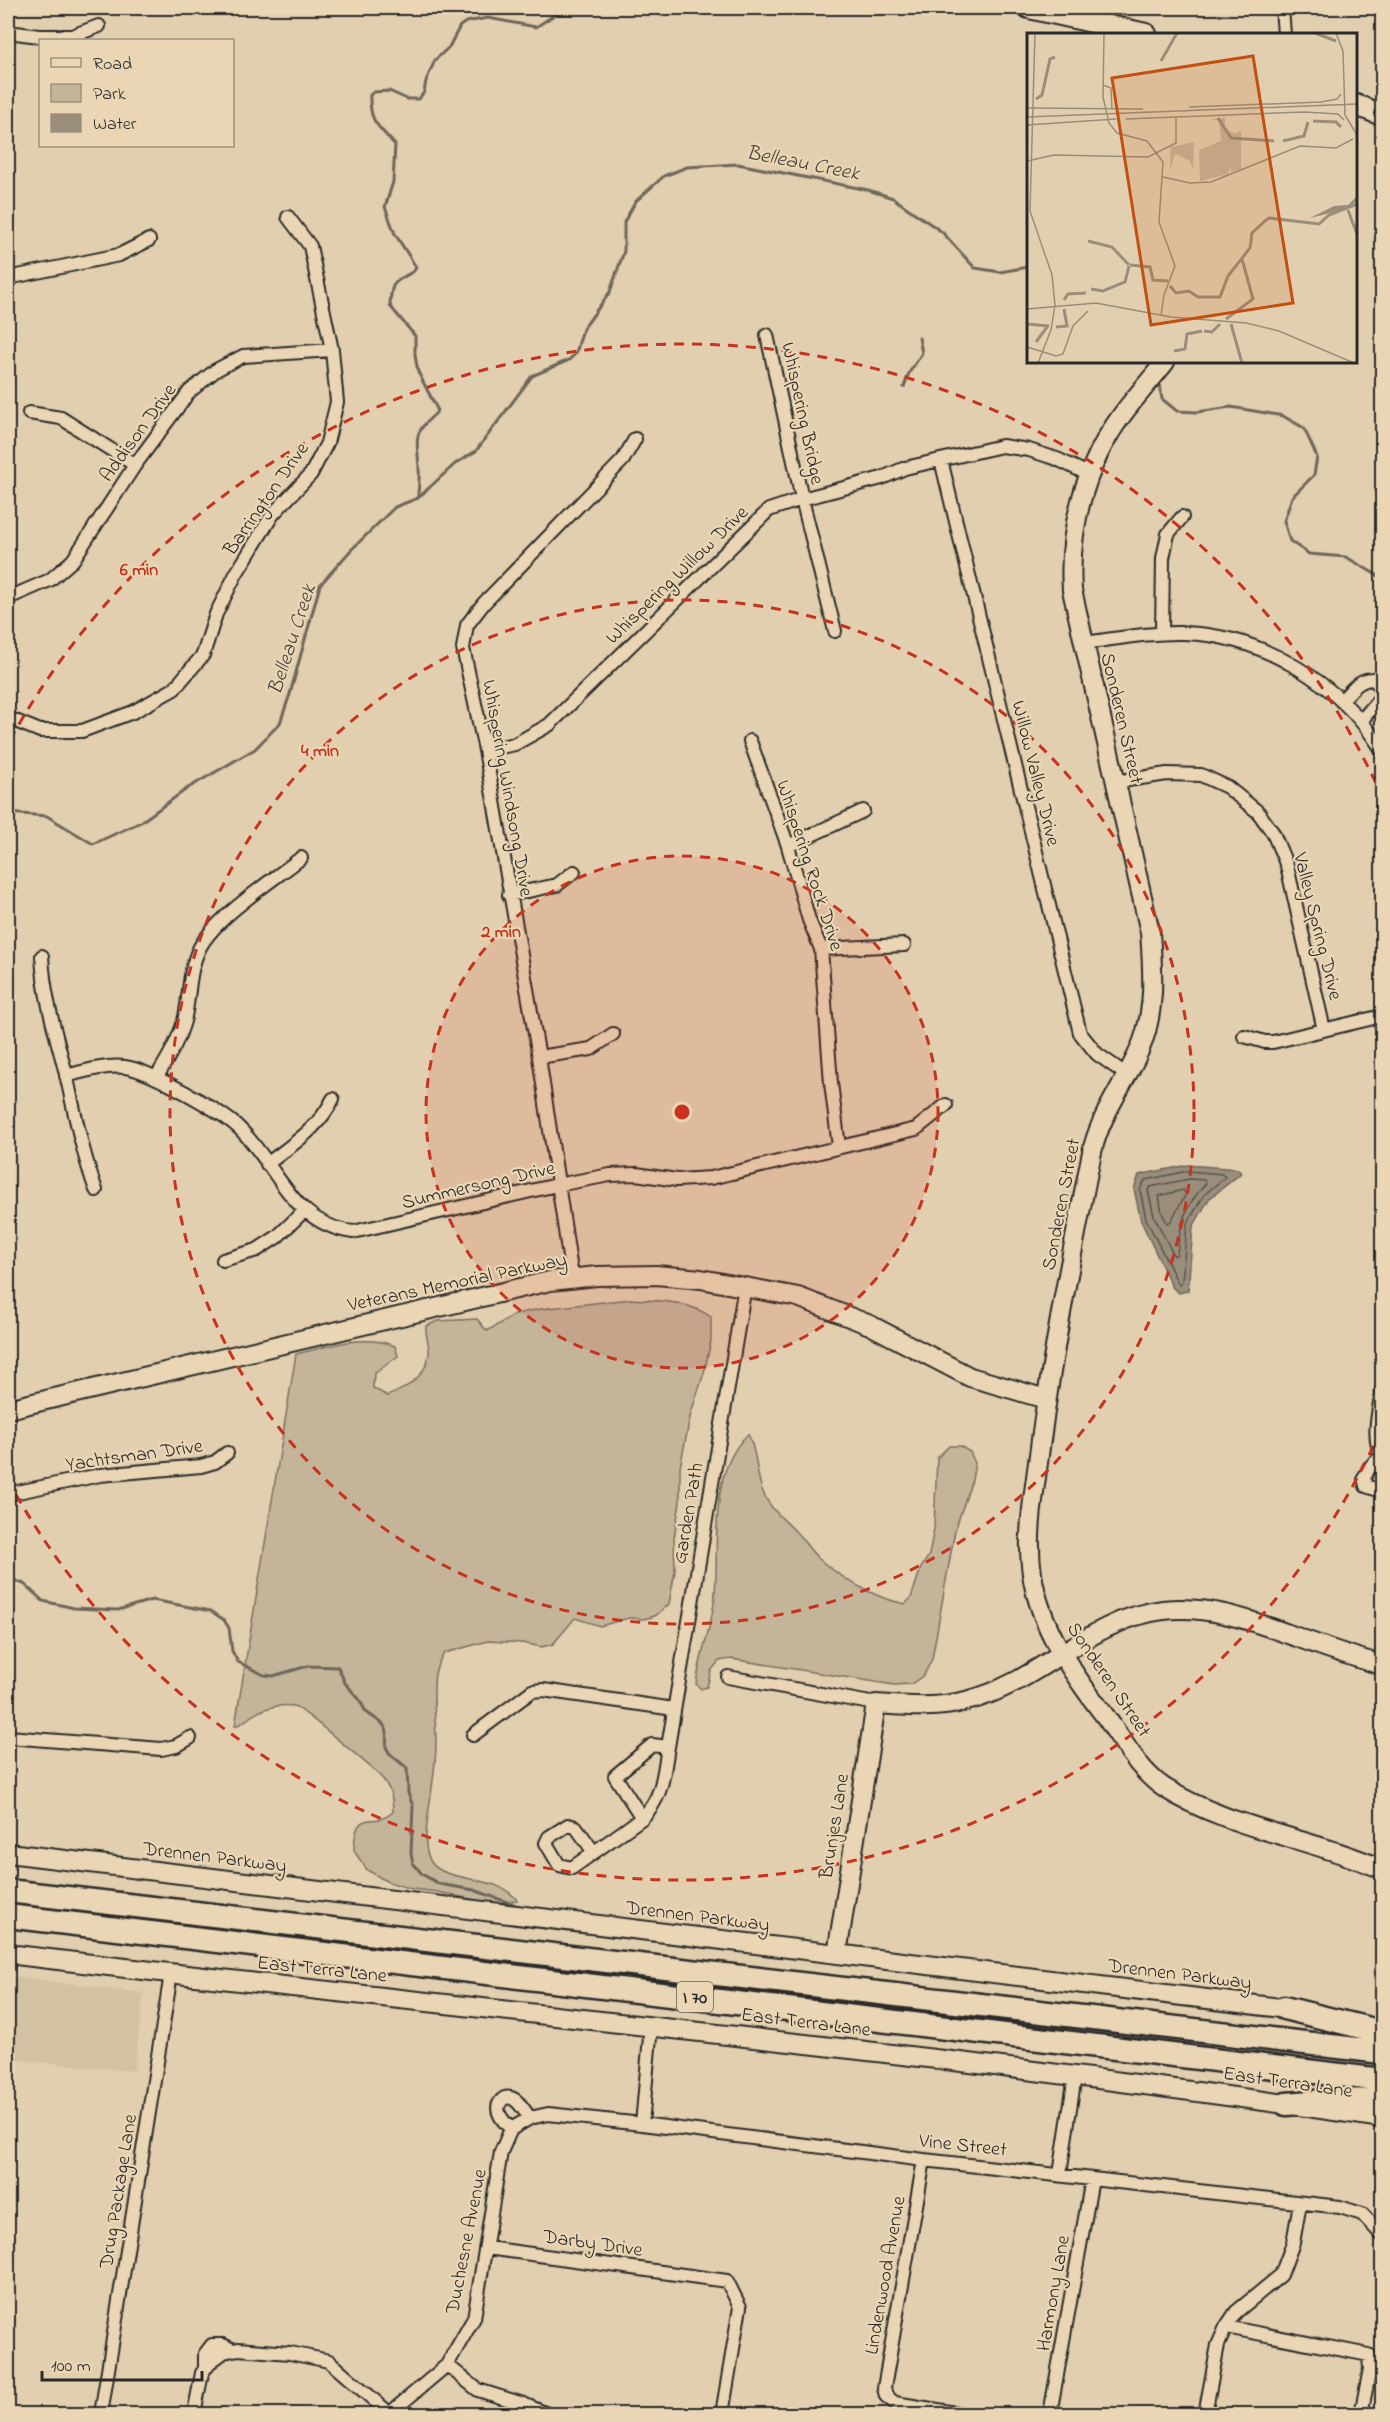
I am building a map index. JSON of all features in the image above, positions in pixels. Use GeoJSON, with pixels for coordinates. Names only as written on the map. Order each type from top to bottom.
{"type":"FeatureCollection","features":[{"type":"Feature","properties":{"kind":"highway","name":"I 70"},"geometry":{"type":"LineString","coordinates":[[8,1890],[1383,2052]]}},
{"type":"Feature","properties":{"kind":"highway","name":"I 70"},"geometry":{"type":"LineString","coordinates":[[8,1916],[1383,2080]]}},
{"type":"Feature","properties":{"kind":"highway"},"geometry":{"type":"LineString","coordinates":[[1284,2008],[1383,2032]]}},
{"type":"Feature","properties":{"kind":"highway"},"geometry":{"type":"LineString","coordinates":[[1286,2104],[1383,2100]]}},
{"type":"Feature","properties":{"kind":"main road"},"geometry":{"type":"LineString","coordinates":[[1029,8],[1142,33]]}},
{"type":"Feature","properties":{"kind":"main road"},"geometry":{"type":"LineString","coordinates":[[1357,105],[1383,115]]}},
{"type":"Feature","properties":{"kind":"street"},"geometry":{"type":"LineString","coordinates":[[1282,8],[1284,33]]}},
{"type":"Feature","properties":{"kind":"street"},"geometry":{"type":"LineString","coordinates":[[8,32],[39,36],[72,36],[99,26]]}},
{"type":"Feature","properties":{"kind":"street","name":"Barrington Drive"},"geometry":{"type":"LineString","coordinates":[[8,718],[40,731],[82,731],[133,712],[174,689],[203,655],[216,614],[236,574],[273,514],[311,474],[327,443],[337,402],[332,350],[310,246],[288,217]]}},
{"type":"Feature","properties":{"kind":"street"},"geometry":{"type":"LineString","coordinates":[[8,278],[119,255],[149,240]]}},
{"type":"Feature","properties":{"kind":"street","name":"Whispering Bridge"},"geometry":{"type":"LineString","coordinates":[[767,335],[802,498],[835,631]]}},
{"type":"Feature","properties":{"kind":"street","name":"Addison Drive"},"geometry":{"type":"LineString","coordinates":[[8,598],[51,580],[73,560],[135,465],[189,392],[216,370],[243,356],[332,350]]}},
{"type":"Feature","properties":{"kind":"street","name":"Sonderen Street"},"geometry":{"type":"LineString","coordinates":[[1164,363],[1115,425],[1090,475],[1077,513],[1071,571],[1072,590],[1150,932],[1154,978],[1149,1018],[1140,1049],[1096,1135],[1046,1399],[1029,1547],[1032,1575],[1041,1611],[1062,1654],[1087,1693],[1146,1771],[1160,1784],[1189,1802],[1351,1855],[1383,1869]]}},
{"type":"Feature","properties":{"kind":"street"},"geometry":{"type":"LineString","coordinates":[[29,413],[61,418],[135,465]]}},
{"type":"Feature","properties":{"kind":"street","name":"Whispering Windsong Drive"},"geometry":{"type":"LineString","coordinates":[[572,1277],[539,1057],[485,750],[463,648],[467,625],[484,603],[623,460],[635,439]]}},
{"type":"Feature","properties":{"kind":"street","name":"Whispering Willow Drive"},"geometry":{"type":"LineString","coordinates":[[485,750],[515,744],[549,725],[769,510],[802,498],[882,478],[905,468],[1002,446],[1015,447],[1057,459],[1090,475]]}},
{"type":"Feature","properties":{"kind":"street","name":"Willow Valley Drive"},"geometry":{"type":"LineString","coordinates":[[941,460],[1080,1032],[1097,1054],[1127,1075]]}},
{"type":"Feature","properties":{"kind":"street"},"geometry":{"type":"LineString","coordinates":[[1162,633],[1163,558],[1168,534],[1182,517]]}},
{"type":"Feature","properties":{"kind":"street"},"geometry":{"type":"LineString","coordinates":[[1083,643],[1162,633],[1209,636],[1249,646],[1283,659],[1314,679],[1361,721],[1383,750]]}},
{"type":"Feature","properties":{"kind":"street"},"geometry":{"type":"LineString","coordinates":[[1341,701],[1359,682],[1366,679],[1373,679],[1383,687]]}},
{"type":"Feature","properties":{"kind":"street"},"geometry":{"type":"LineString","coordinates":[[1361,721],[1383,696]]}},
{"type":"Feature","properties":{"kind":"street","name":"Whispering Rock Drive"},"geometry":{"type":"LineString","coordinates":[[750,741],[788,846],[809,920],[821,949],[831,1083],[839,1147]]}},
{"type":"Feature","properties":{"kind":"street","name":"Valley Spring Drive"},"geometry":{"type":"LineString","coordinates":[[1114,782],[1167,774],[1201,775],[1227,787],[1258,812],[1273,833],[1287,866],[1324,1030]]}},
{"type":"Feature","properties":{"kind":"street"},"geometry":{"type":"LineString","coordinates":[[788,846],[863,811]]}},
{"type":"Feature","properties":{"kind":"street"},"geometry":{"type":"LineString","coordinates":[[156,1078],[178,1041],[193,965],[200,948],[220,922],[301,858]]}},
{"type":"Feature","properties":{"kind":"street"},"geometry":{"type":"LineString","coordinates":[[509,895],[557,885],[574,872]]}},
{"type":"Feature","properties":{"kind":"street"},"geometry":{"type":"LineString","coordinates":[[821,949],[904,945]]}},
{"type":"Feature","properties":{"kind":"street"},"geometry":{"type":"LineString","coordinates":[[42,956],[44,986],[84,1158],[96,1190]]}},
{"type":"Feature","properties":{"kind":"street"},"geometry":{"type":"LineString","coordinates":[[1244,1036],[1273,1042],[1383,1016]]}},
{"type":"Feature","properties":{"kind":"street"},"geometry":{"type":"LineString","coordinates":[[539,1057],[591,1049],[613,1034]]}},
{"type":"Feature","properties":{"kind":"street","name":"Summersong Drive"},"geometry":{"type":"LineString","coordinates":[[66,1076],[93,1069],[123,1066],[156,1078],[224,1116],[241,1130],[304,1211],[312,1218],[328,1226],[353,1232],[610,1175],[627,1174],[676,1180],[711,1178],[916,1129],[946,1105]]}},
{"type":"Feature","properties":{"kind":"street"},"geometry":{"type":"LineString","coordinates":[[267,1164],[318,1125],[326,1115],[333,1099]]}},
{"type":"Feature","properties":{"kind":"street"},"geometry":{"type":"LineString","coordinates":[[223,1260],[257,1250],[277,1237],[304,1211]]}},
{"type":"Feature","properties":{"kind":"street","name":"Veterans Memorial Parkway"},"geometry":{"type":"LineString","coordinates":[[8,1409],[526,1286],[572,1277],[656,1275],[745,1286],[781,1293],[818,1304],[870,1325],[970,1377],[1046,1399]]}},
{"type":"Feature","properties":{"kind":"street","name":"Garden Path"},"geometry":{"type":"LineString","coordinates":[[642,1818],[653,1807],[659,1796],[745,1286]]}},
{"type":"Feature","properties":{"kind":"street"},"geometry":{"type":"LineString","coordinates":[[1383,1390],[1377,1424],[1377,1443],[1382,1456],[1368,1468],[1364,1478],[1369,1488],[1383,1487]]}},
{"type":"Feature","properties":{"kind":"street","name":"Yachtsman Drive"},"geometry":{"type":"LineString","coordinates":[[8,1494],[100,1475],[201,1466],[215,1462],[227,1453]]}},
{"type":"Feature","properties":{"kind":"street"},"geometry":{"type":"LineString","coordinates":[[728,1677],[876,1704],[933,1707],[967,1701],[1003,1688],[1095,1632],[1131,1617],[1163,1610],[1219,1612],[1236,1616],[1383,1665]]}},
{"type":"Feature","properties":{"kind":"street"},"geometry":{"type":"LineString","coordinates":[[473,1735],[532,1691],[543,1689],[674,1709]]}},
{"type":"Feature","properties":{"kind":"street","name":"Brunjes Lane"},"geometry":{"type":"LineString","coordinates":[[837,1954],[876,1704]]}},
{"type":"Feature","properties":{"kind":"street"},"geometry":{"type":"LineString","coordinates":[[8,1737],[161,1749],[176,1746],[190,1738]]}},
{"type":"Feature","properties":{"kind":"street"},"geometry":{"type":"LineString","coordinates":[[593,1851],[642,1818],[615,1776],[652,1745],[668,1747]]}},
{"type":"Feature","properties":{"kind":"street","name":"Drennen Parkway"},"geometry":{"type":"LineString","coordinates":[[8,1853],[1383,2020]]}},
{"type":"Feature","properties":{"kind":"street","name":"East Terra Lane"},"geometry":{"type":"LineString","coordinates":[[8,1954],[1076,2076],[1383,2118]]}},
{"type":"Feature","properties":{"kind":"street","name":"Drug Package Lane"},"geometry":{"type":"LineString","coordinates":[[101,2415],[171,1974]]}},
{"type":"Feature","properties":{"kind":"street"},"geometry":{"type":"LineString","coordinates":[[642,2124],[651,2026]]}},
{"type":"Feature","properties":{"kind":"street"},"geometry":{"type":"LineString","coordinates":[[1060,2174],[1076,2076]]}},
{"type":"Feature","properties":{"kind":"street"},"geometry":{"type":"LineString","coordinates":[[511,2129],[498,2108],[502,2100],[511,2098],[518,2102],[530,2118]]}},
{"type":"Feature","properties":{"kind":"street","name":"Vine Street"},"geometry":{"type":"LineString","coordinates":[[511,2129],[530,2118],[548,2114],[924,2160],[1340,2207],[1362,2214],[1383,2235]]}},
{"type":"Feature","properties":{"kind":"street","name":"Duchesne Avenue"},"geometry":{"type":"LineString","coordinates":[[390,2414],[447,2365],[474,2318],[501,2152],[511,2129]]}},
{"type":"Feature","properties":{"kind":"street","name":"Lindenwood Avenue"},"geometry":{"type":"LineString","coordinates":[[924,2160],[884,2388],[886,2396],[895,2403],[962,2415]]}},
{"type":"Feature","properties":{"kind":"street","name":"Harmony Lane"},"geometry":{"type":"LineString","coordinates":[[1050,2415],[1092,2179]]}},
{"type":"Feature","properties":{"kind":"street"},"geometry":{"type":"LineString","coordinates":[[1205,2415],[1218,2344],[1236,2312],[1281,2275],[1293,2243],[1300,2203]]}},
{"type":"Feature","properties":{"kind":"street","name":"Darby Drive"},"geometry":{"type":"LineString","coordinates":[[486,2248],[727,2281],[740,2307],[722,2415]]}},
{"type":"Feature","properties":{"kind":"street"},"geometry":{"type":"LineString","coordinates":[[1226,2327],[1369,2355],[1370,2369],[1361,2415]]}},
{"type":"Feature","properties":{"kind":"street"},"geometry":{"type":"LineString","coordinates":[[194,2415],[199,2383],[207,2366],[205,2354],[212,2345],[223,2345],[233,2350],[290,2353],[329,2361],[390,2414]]}},
{"type":"Feature","properties":{"kind":"street"},"geometry":{"type":"LineString","coordinates":[[447,2365],[478,2391],[523,2404],[547,2415]]}},
{"type":"Feature","properties":{"kind":"shaded area"},"geometry":{"type":"Polygon","coordinates":[[[8,1976],[144,1993],[134,2071],[8,2059],[8,1976]]]}},
{"type":"Feature","properties":{"kind":"green space"},"geometry":{"type":"Polygon","coordinates":[[[631,1299],[682,1304],[711,1317],[711,1341],[704,1373],[691,1413],[680,1467],[680,1502],[674,1537],[675,1571],[669,1604],[655,1616],[644,1619],[629,1618],[600,1626],[575,1618],[553,1644],[542,1647],[488,1641],[445,1653],[437,1665],[434,1683],[436,1752],[426,1828],[428,1857],[438,1869],[459,1877],[497,1886],[517,1900],[497,1904],[412,1889],[388,1882],[367,1870],[354,1851],[355,1837],[362,1823],[386,1817],[393,1812],[391,1794],[382,1778],[338,1739],[294,1706],[277,1706],[266,1709],[235,1726],[296,1354],[345,1342],[383,1342],[395,1346],[398,1356],[374,1374],[373,1388],[387,1396],[414,1381],[424,1369],[429,1354],[426,1326],[438,1321],[477,1319],[487,1331],[516,1314],[540,1309],[631,1299]]]}},
{"type":"Feature","properties":{"kind":"green space"},"geometry":{"type":"Polygon","coordinates":[[[748,1434],[760,1485],[766,1498],[773,1509],[816,1556],[859,1587],[905,1604],[911,1598],[921,1568],[929,1555],[934,1529],[937,1458],[949,1446],[960,1446],[970,1452],[975,1463],[972,1480],[955,1530],[932,1659],[924,1675],[911,1684],[894,1685],[731,1659],[719,1661],[711,1671],[707,1687],[701,1689],[696,1684],[714,1603],[720,1491],[734,1451],[748,1434]]]}},
{"type":"Feature","properties":{"kind":"water"},"geometry":{"type":"Polygon","coordinates":[[[1188,1165],[1238,1169],[1241,1173],[1209,1199],[1193,1227],[1188,1291],[1179,1293],[1172,1287],[1141,1221],[1134,1189],[1139,1175],[1188,1165]]]}},
{"type":"Feature","properties":{"kind":"waterway"},"geometry":{"type":"LineString","coordinates":[[418,498],[417,438],[422,427],[437,409],[418,372],[415,336],[390,306],[391,291],[395,283],[414,271],[416,267],[395,234],[385,207],[393,182],[395,145],[373,118],[370,95],[374,92],[389,91],[407,99],[419,99],[424,92],[435,60],[449,47],[460,26],[466,22],[488,18],[536,27],[565,8]]}},
{"type":"Feature","properties":{"kind":"waterway","name":"Belleau Creek"},"geometry":{"type":"LineString","coordinates":[[8,813],[47,816],[93,844],[141,822],[188,788],[255,749],[280,723],[320,585],[351,550],[395,507],[418,498],[455,464],[476,451],[532,376],[569,360],[576,353],[583,329],[610,292],[624,251],[624,222],[636,201],[664,176],[687,167],[738,164],[868,190],[893,198],[942,232],[975,268],[1000,272],[1027,267]]}},
{"type":"Feature","properties":{"kind":"waterway"},"geometry":{"type":"LineString","coordinates":[[904,387],[909,373],[922,353],[919,338]]}},
{"type":"Feature","properties":{"kind":"waterway","name":"Belleau Creek"},"geometry":{"type":"LineString","coordinates":[[1159,382],[1162,399],[1177,411],[1197,412],[1231,407],[1283,416],[1304,428],[1317,457],[1314,475],[1292,497],[1284,521],[1290,541],[1309,554],[1346,557],[1382,578]]}},
{"type":"Feature","properties":{"kind":"waterway"},"geometry":{"type":"LineString","coordinates":[[8,1578],[24,1584],[43,1601],[74,1608],[118,1610],[152,1600],[211,1611],[224,1620],[229,1628],[232,1651],[238,1662],[264,1675],[273,1676],[308,1666],[338,1667],[345,1683],[359,1699],[366,1712],[383,1724],[387,1731],[386,1747],[390,1754],[407,1768],[408,1793],[413,1806],[411,1854],[413,1863],[422,1874],[439,1884],[474,1890],[524,1908]]}}]}
